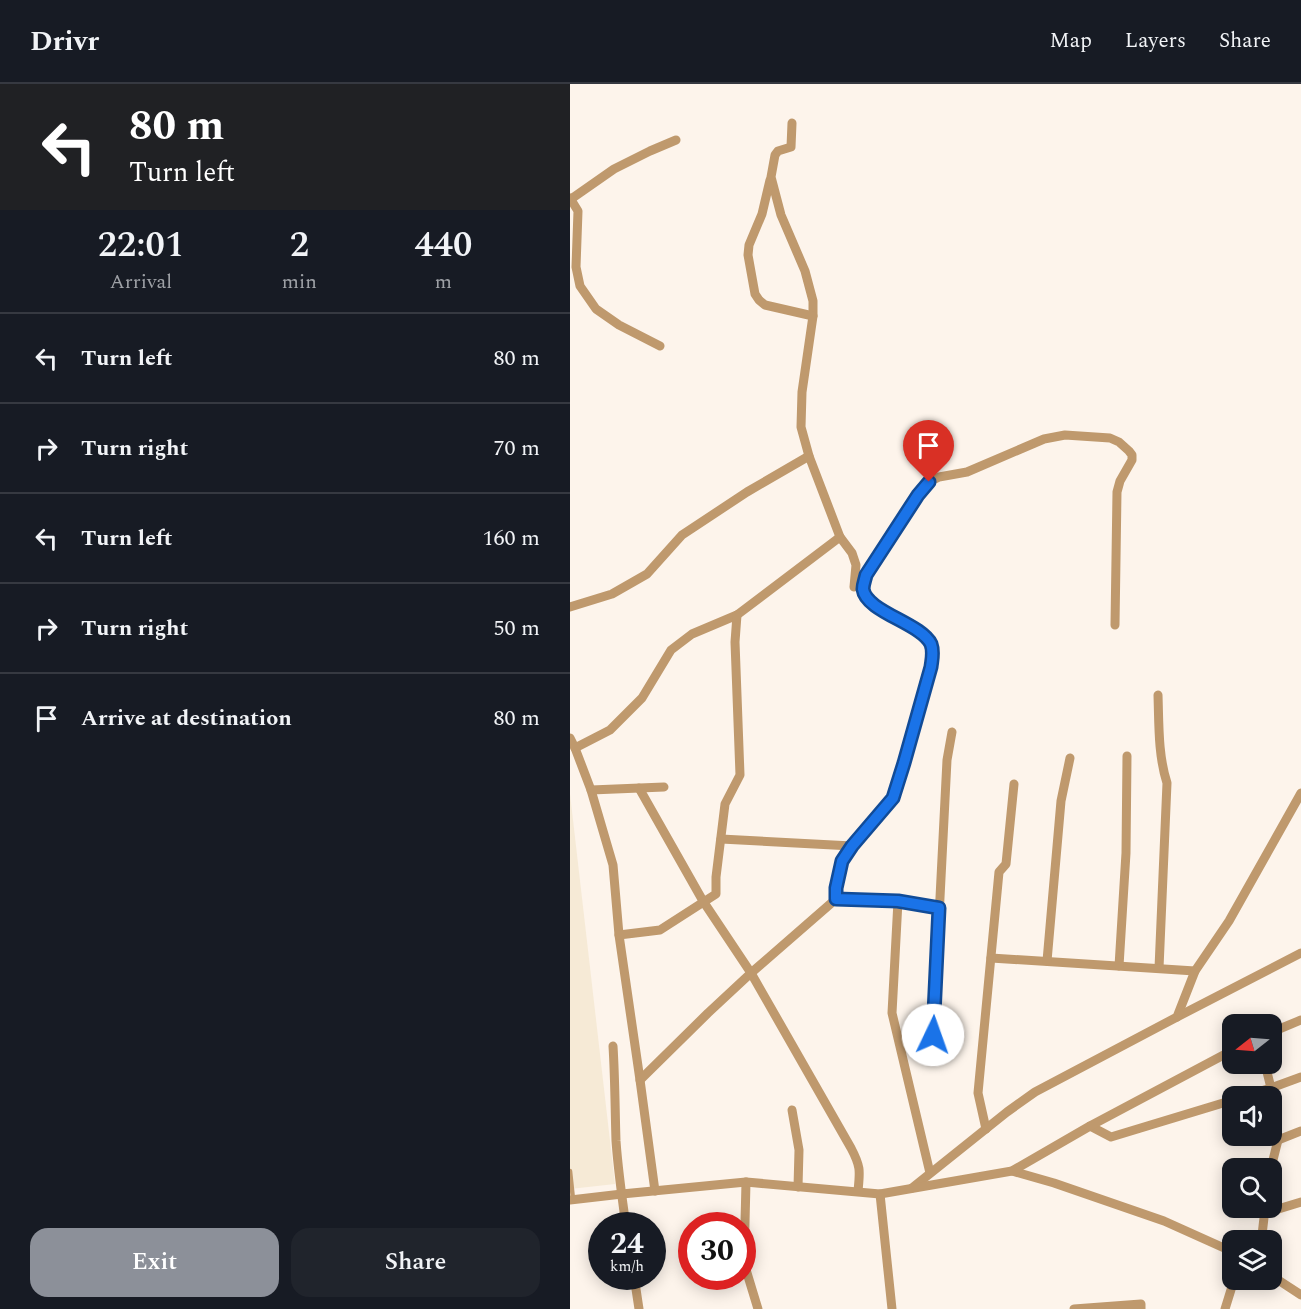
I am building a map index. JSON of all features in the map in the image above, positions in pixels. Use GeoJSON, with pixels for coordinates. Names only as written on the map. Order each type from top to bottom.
{"type":"FeatureCollection","features":[{"type":"Feature","properties":{"kind":"street"},"geometry":{"type":"LineString","coordinates":[[792,123],[791,147],[778,151],[775,155],[762,214],[749,245],[748,255],[755,294],[759,300],[765,305],[813,316]]}},
{"type":"Feature","properties":{"kind":"street"},"geometry":{"type":"LineString","coordinates":[[660,346],[619,325],[596,309],[580,286],[576,267],[578,211],[571,198],[614,169],[676,140]]}},
{"type":"Feature","properties":{"kind":"street"},"geometry":{"type":"LineString","coordinates":[[771,177],[781,215],[805,271],[813,301],[813,316],[802,392],[801,427],[808,456],[840,537],[852,553],[856,566],[854,587]]}},
{"type":"Feature","properties":{"kind":"street"},"geometry":{"type":"LineString","coordinates":[[836,899],[842,861],[893,798],[908,753],[933,654],[930,642],[872,603],[865,595],[863,586],[866,575],[918,495],[929,482],[939,477],[967,472],[1044,439],[1065,435],[1110,438],[1119,442],[1132,455],[1117,492],[1114,625]]}},
{"type":"Feature","properties":{"kind":"street"},"geometry":{"type":"LineString","coordinates":[[570,607],[612,594],[647,574],[682,535],[747,492],[808,456]]}},
{"type":"Feature","properties":{"kind":"street"},"geometry":{"type":"LineString","coordinates":[[575,747],[610,730],[642,698],[671,650],[692,634],[737,615],[840,537]]}},
{"type":"Feature","properties":{"kind":"street"},"geometry":{"type":"LineString","coordinates":[[619,935],[660,930],[716,894],[725,804],[740,775],[735,642],[737,615]]}},
{"type":"Feature","properties":{"kind":"street"},"geometry":{"type":"LineString","coordinates":[[1158,695],[1159,742],[1162,768],[1167,783],[1159,968]]}},
{"type":"Feature","properties":{"kind":"street"},"geometry":{"type":"LineString","coordinates":[[933,1035],[947,760],[952,732]]}},
{"type":"Feature","properties":{"kind":"street"},"geometry":{"type":"LineString","coordinates":[[570,738],[591,790],[613,865],[619,935],[655,1191]]}},
{"type":"Feature","properties":{"kind":"street"},"geometry":{"type":"LineString","coordinates":[[1119,966],[1126,853],[1127,756]]}},
{"type":"Feature","properties":{"kind":"street"},"geometry":{"type":"LineString","coordinates":[[1047,961],[1062,801],[1070,758]]}},
{"type":"Feature","properties":{"kind":"street"},"geometry":{"type":"LineString","coordinates":[[986,1129],[978,1093],[999,872],[1006,864],[1014,784]]}},
{"type":"Feature","properties":{"kind":"street"},"geometry":{"type":"LineString","coordinates":[[591,790],[664,787]]}},
{"type":"Feature","properties":{"kind":"street"},"geometry":{"type":"LineString","coordinates":[[639,788],[703,901],[751,973],[858,1163],[860,1171],[858,1191]]}},
{"type":"Feature","properties":{"kind":"street"},"geometry":{"type":"LineString","coordinates":[[1177,1017],[1195,971],[1229,921],[1301,793]]}},
{"type":"Feature","properties":{"kind":"street"},"geometry":{"type":"LineString","coordinates":[[721,839],[852,846]]}},
{"type":"Feature","properties":{"kind":"street"},"geometry":{"type":"LineString","coordinates":[[640,1080],[751,973],[836,899],[898,901],[939,908]]}},
{"type":"Feature","properties":{"kind":"street"},"geometry":{"type":"LineString","coordinates":[[898,901],[892,1013],[930,1173]]}},
{"type":"Feature","properties":{"kind":"street"},"geometry":{"type":"LineString","coordinates":[[910,1189],[1035,1092],[1301,953]]}},
{"type":"Feature","properties":{"kind":"street"},"geometry":{"type":"LineString","coordinates":[[991,958],[1195,971]]}},
{"type":"Feature","properties":{"kind":"street"},"geometry":{"type":"LineString","coordinates":[[1282,1028],[1301,1020]]}},
{"type":"Feature","properties":{"kind":"street"},"geometry":{"type":"LineString","coordinates":[[614,1046],[616,1141],[624,1212]]}},
{"type":"Feature","properties":{"kind":"street"},"geometry":{"type":"LineString","coordinates":[[572,1200],[746,1182],[880,1194],[1012,1171],[1090,1126],[1222,1056]]}},
{"type":"Feature","properties":{"kind":"street"},"geometry":{"type":"LineString","coordinates":[[1276,1086],[1301,1077]]}},
{"type":"Feature","properties":{"kind":"street"},"geometry":{"type":"LineString","coordinates":[[1090,1126],[1111,1137],[1222,1103]]}},
{"type":"Feature","properties":{"kind":"street"},"geometry":{"type":"LineString","coordinates":[[792,1110],[799,1150],[798,1187]]}},
{"type":"Feature","properties":{"kind":"street"},"geometry":{"type":"LineString","coordinates":[[1282,1138],[1301,1131]]}},
{"type":"Feature","properties":{"kind":"street"},"geometry":{"type":"LineString","coordinates":[[1012,1171],[1164,1221],[1222,1247]]}},
{"type":"Feature","properties":{"kind":"street"},"geometry":{"type":"LineString","coordinates":[[746,1182],[744,1263],[758,1309]]}},
{"type":"Feature","properties":{"kind":"street"},"geometry":{"type":"LineString","coordinates":[[880,1194],[892,1309]]}},
{"type":"Feature","properties":{"kind":"street"},"geometry":{"type":"LineString","coordinates":[[1282,1206],[1301,1202]]}},
{"type":"Feature","properties":{"kind":"street"},"geometry":{"type":"LineString","coordinates":[[1282,1283],[1301,1295]]}},
{"type":"Feature","properties":{"kind":"street"},"geometry":{"type":"LineString","coordinates":[[636,1290],[639,1309]]}},
{"type":"Feature","properties":{"kind":"street"},"geometry":{"type":"LineString","coordinates":[[1225,1309],[1231,1290]]}},
{"type":"Feature","properties":{"kind":"street"},"geometry":{"type":"LineString","coordinates":[[1074,1309],[1141,1304],[1141,1309]]}},
{"type":"Feature","properties":{"kind":"lane"},"geometry":{"type":"LineString","coordinates":[[570,1172],[572,1200]]}},
{"type":"Feature","properties":{"kind":"shaded area"},"geometry":{"type":"Polygon","coordinates":[[[570,794],[615,1184],[570,1189],[570,794]]]}},
{"type":"Feature","properties":{"kind":"route"},"geometry":{"type":"LineString","coordinates":[[929,482],[918,495],[866,575],[863,586],[865,595],[872,603],[930,642],[933,654],[931,667],[893,798],[842,861],[836,899],[898,901],[939,908],[933,1035]]}}]}
